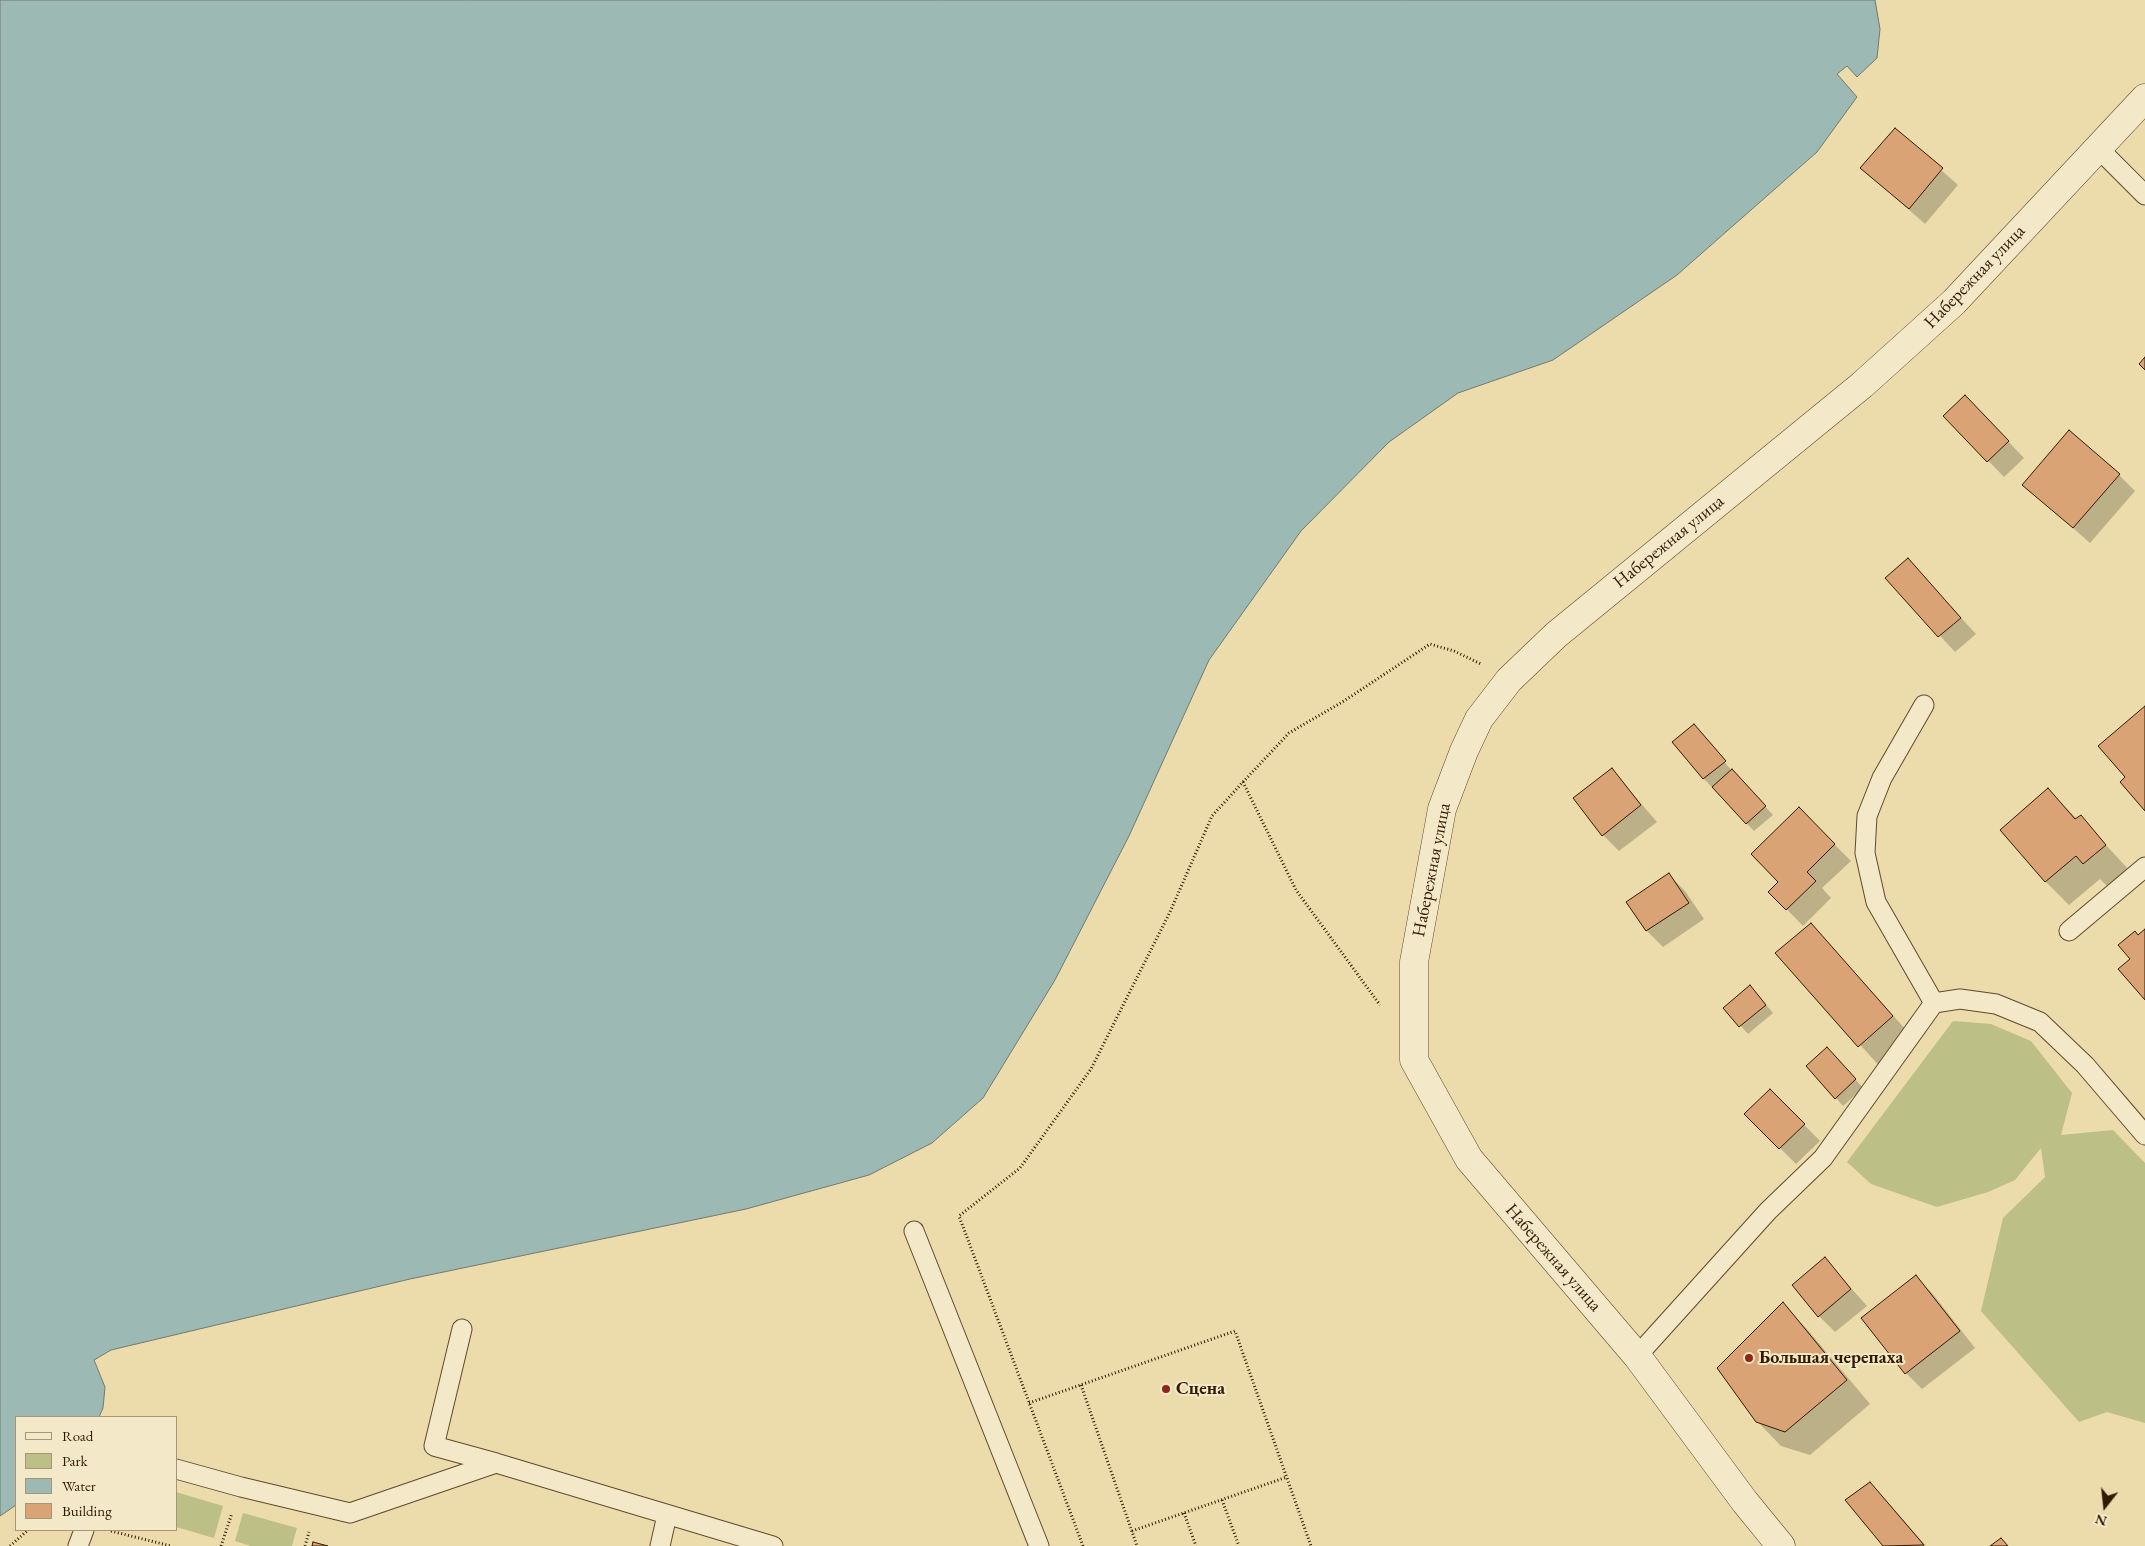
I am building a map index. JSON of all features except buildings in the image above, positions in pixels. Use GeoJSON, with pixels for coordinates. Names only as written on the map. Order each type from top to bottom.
{"type":"FeatureCollection","features":[{"type":"Feature","properties":{"kind":"street","name":"Набережная улица"},"geometry":{"type":"LineString","coordinates":[[1781,1546],[1745,1502],[1637,1356],[1468,1159],[1414,1060],[1414,962],[1442,809],[1464,751],[1479,719],[1509,680],[1556,635],[1862,385],[1954,302],[2145,98]]}},
{"type":"Feature","properties":{"kind":"lane"},"geometry":{"type":"LineString","coordinates":[[2098,148],[2145,194]]}},
{"type":"Feature","properties":{"kind":"lane"},"geometry":{"type":"LineString","coordinates":[[1924,706],[1882,778],[1867,816],[1864,853],[1876,902],[1934,1003]]}},
{"type":"Feature","properties":{"kind":"lane"},"geometry":{"type":"LineString","coordinates":[[2069,931],[2145,867]]}},
{"type":"Feature","properties":{"kind":"lane"},"geometry":{"type":"LineString","coordinates":[[1637,1356],[1768,1211],[1823,1158],[1934,1003],[1960,999],[1996,1004],[2040,1022],[2085,1065],[2145,1135]]}},
{"type":"Feature","properties":{"kind":"lane"},"geometry":{"type":"LineString","coordinates":[[914,1230],[1039,1546]]}},
{"type":"Feature","properties":{"kind":"lane"},"geometry":{"type":"LineString","coordinates":[[462,1329],[434,1446],[773,1546]]}},
{"type":"Feature","properties":{"kind":"lane"},"geometry":{"type":"LineString","coordinates":[[178,1470],[350,1513],[496,1463]]}},
{"type":"Feature","properties":{"kind":"lane"},"geometry":{"type":"LineString","coordinates":[[660,1546],[667,1515]]}},
{"type":"Feature","properties":{"kind":"lane"},"geometry":{"type":"LineString","coordinates":[[78,1546],[84,1531]]}},
{"type":"Feature","properties":{"kind":"path"},"geometry":{"type":"LineString","coordinates":[[1083,1546],[959,1216],[1020,1168],[1091,1069],[1170,912],[1212,816],[1289,733],[1344,701],[1430,644],[1454,651],[1509,680]]}},
{"type":"Feature","properties":{"kind":"path"},"geometry":{"type":"LineString","coordinates":[[1243,782],[1296,890],[1381,1006]]}},
{"type":"Feature","properties":{"kind":"path"},"geometry":{"type":"LineString","coordinates":[[1029,1403],[1235,1331],[1311,1546]]}},
{"type":"Feature","properties":{"kind":"path"},"geometry":{"type":"LineString","coordinates":[[1080,1385],[1137,1546]]}},
{"type":"Feature","properties":{"kind":"path"},"geometry":{"type":"LineString","coordinates":[[1132,1531],[1287,1477]]}},
{"type":"Feature","properties":{"kind":"path"},"geometry":{"type":"LineString","coordinates":[[221,1546],[241,1487]]}},
{"type":"Feature","properties":{"kind":"path"},"geometry":{"type":"LineString","coordinates":[[1222,1500],[1239,1546]]}},
{"type":"Feature","properties":{"kind":"path"},"geometry":{"type":"LineString","coordinates":[[1184,1513],[1196,1546]]}},
{"type":"Feature","properties":{"kind":"path"},"geometry":{"type":"LineString","coordinates":[[10,1546],[27,1531]]}},
{"type":"Feature","properties":{"kind":"path"},"geometry":{"type":"LineString","coordinates":[[112,1531],[171,1546]]}},
{"type":"Feature","properties":{"kind":"green space"},"geometry":{"type":"Polygon","coordinates":[[[1953,1021],[1991,1024],[2031,1041],[2072,1093],[2061,1135],[2113,1130],[2145,1163],[2145,1423],[2107,1412],[2079,1422],[1981,1311],[2003,1218],[2045,1177],[2041,1148],[2015,1180],[1988,1192],[1937,1207],[1871,1184],[1847,1162],[1953,1021]]]}},
{"type":"Feature","properties":{"kind":"green space"},"geometry":{"type":"Polygon","coordinates":[[[178,1493],[223,1506],[214,1538],[178,1528],[178,1493]]]}},
{"type":"Feature","properties":{"kind":"green space"},"geometry":{"type":"Polygon","coordinates":[[[243,1513],[297,1528],[292,1546],[251,1546],[235,1541],[243,1513]]]}},
{"type":"Feature","properties":{"kind":"water"},"geometry":{"type":"Polygon","coordinates":[[[0,0],[1875,0],[1880,29],[1877,58],[1857,77],[1847,66],[1837,74],[1857,97],[1817,152],[1677,275],[1553,360],[1458,393],[1389,442],[1301,531],[1209,660],[1129,836],[1055,980],[983,1098],[932,1143],[869,1175],[746,1209],[410,1279],[111,1350],[94,1360],[105,1387],[103,1408],[99,1416],[15,1416],[15,1506],[0,1516],[0,0]]]}},
{"type":"Feature","properties":{"kind":"place","name":"Большая черепаха"},"geometry":{"type":"Point","coordinates":[1749,1358]}},
{"type":"Feature","properties":{"kind":"place","name":"Сцена"},"geometry":{"type":"Point","coordinates":[1166,1389]}}]}
